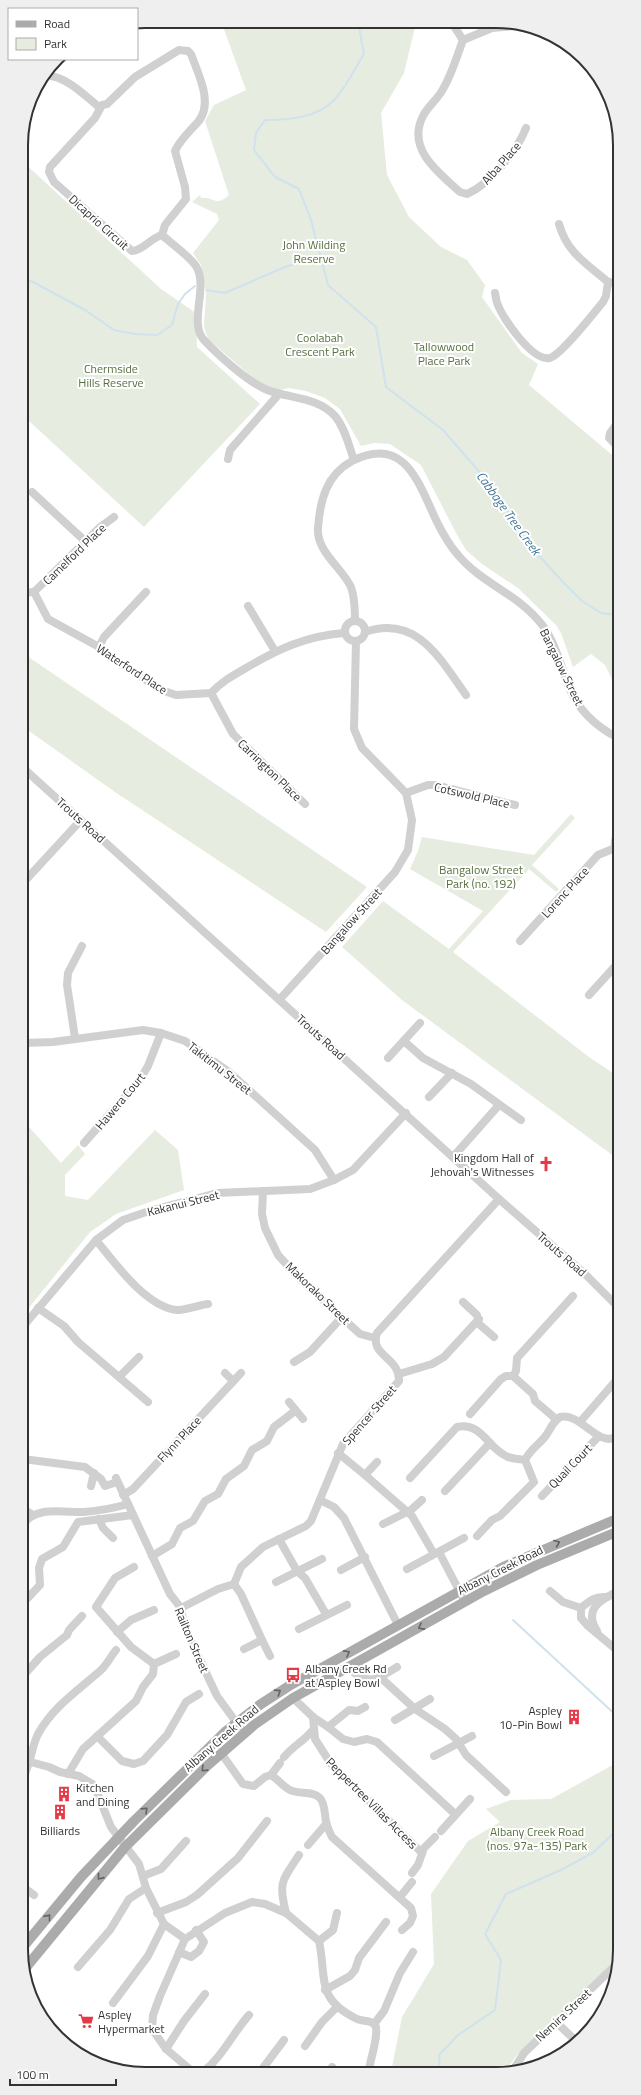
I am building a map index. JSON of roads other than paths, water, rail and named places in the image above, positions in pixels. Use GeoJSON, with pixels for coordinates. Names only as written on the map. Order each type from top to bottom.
{"type":"FeatureCollection","features":[{"type":"Feature","properties":{"kind":"main road","name":"Albany Creek Road"},"geometry":{"type":"LineString","coordinates":[[28,1942],[81,1878],[118,1837],[236,1723],[289,1686],[503,1567],[613,1521]]}},
{"type":"Feature","properties":{"kind":"main road","name":"Albany Creek Road"},"geometry":{"type":"LineString","coordinates":[[29,1964],[125,1847],[221,1753],[244,1733],[293,1698],[465,1602],[537,1565],[613,1533]]}},
{"type":"Feature","properties":{"kind":"street"},"geometry":{"type":"LineString","coordinates":[[455,28],[463,40],[492,28]]}},
{"type":"Feature","properties":{"kind":"street","name":"Alba Place"},"geometry":{"type":"LineString","coordinates":[[463,40],[443,89],[423,115],[419,127],[419,141],[423,156],[460,192],[467,194],[488,180],[520,142],[526,128]]}},
{"type":"Feature","properties":{"kind":"street","name":"Dicaprio Circuit"},"geometry":{"type":"LineString","coordinates":[[185,50],[191,54],[206,107],[201,119],[175,151],[185,187],[186,198],[165,225],[162,235],[153,237],[137,251],[132,251],[51,177],[49,172],[53,163],[94,118],[100,107],[107,104],[135,77],[173,53],[185,50]]}},
{"type":"Feature","properties":{"kind":"street"},"geometry":{"type":"LineString","coordinates":[[51,76],[68,82],[100,107]]}},
{"type":"Feature","properties":{"kind":"street"},"geometry":{"type":"LineString","coordinates":[[559,224],[563,238],[569,248],[608,282],[613,282]]}},
{"type":"Feature","properties":{"kind":"street"},"geometry":{"type":"LineString","coordinates":[[162,235],[196,267],[201,292],[198,325],[201,337],[250,381],[278,395],[311,401],[327,408],[340,423],[354,460]]}},
{"type":"Feature","properties":{"kind":"street"},"geometry":{"type":"LineString","coordinates":[[495,293],[498,306],[523,342],[538,356],[550,358],[564,346],[603,302],[606,296],[608,282]]}},
{"type":"Feature","properties":{"kind":"street"},"geometry":{"type":"LineString","coordinates":[[228,459],[230,450],[278,395]]}},
{"type":"Feature","properties":{"kind":"street"},"geometry":{"type":"LineString","coordinates":[[613,429],[609,438],[613,442]]}},
{"type":"Feature","properties":{"kind":"street","name":"Bangalow Street"},"geometry":{"type":"LineString","coordinates":[[355,620],[354,599],[351,588],[346,578],[323,548],[319,540],[318,530],[321,508],[328,482],[338,471],[354,460],[384,455],[398,458],[408,465],[417,478],[443,535],[451,547],[474,572],[516,599],[533,614],[549,636],[565,673],[568,687],[577,702],[596,723],[613,735]]}},
{"type":"Feature","properties":{"kind":"street"},"geometry":{"type":"LineString","coordinates":[[32,492],[85,541]]}},
{"type":"Feature","properties":{"kind":"street","name":"Camelford Place"},"geometry":{"type":"LineString","coordinates":[[34,592],[85,541],[114,517]]}},
{"type":"Feature","properties":{"kind":"street"},"geometry":{"type":"LineString","coordinates":[[28,592],[34,592]]}},
{"type":"Feature","properties":{"kind":"street","name":"Waterford Place"},"geometry":{"type":"LineString","coordinates":[[34,592],[48,619],[99,647],[111,658],[161,690],[176,696],[211,694]]}},
{"type":"Feature","properties":{"kind":"street"},"geometry":{"type":"LineString","coordinates":[[99,647],[104,636],[146,592]]}},
{"type":"Feature","properties":{"kind":"street"},"geometry":{"type":"LineString","coordinates":[[248,606],[275,651]]}},
{"type":"Feature","properties":{"kind":"street"},"geometry":{"type":"LineString","coordinates":[[355,620],[362,622],[365,632],[362,638],[356,641],[350,640],[344,633],[346,624],[355,620]]}},
{"type":"Feature","properties":{"kind":"street"},"geometry":{"type":"LineString","coordinates":[[365,632],[378,628],[401,629],[422,639],[466,695]]}},
{"type":"Feature","properties":{"kind":"street"},"geometry":{"type":"LineString","coordinates":[[211,694],[219,683],[275,651],[301,642],[344,633]]}},
{"type":"Feature","properties":{"kind":"street"},"geometry":{"type":"LineString","coordinates":[[356,641],[354,729],[362,748],[406,793]]}},
{"type":"Feature","properties":{"kind":"street","name":"Carrington Place"},"geometry":{"type":"LineString","coordinates":[[211,694],[233,734],[305,804]]}},
{"type":"Feature","properties":{"kind":"street","name":"Trouts Road"},"geometry":{"type":"LineString","coordinates":[[28,773],[280,999],[499,1199],[585,1274],[613,1302]]}},
{"type":"Feature","properties":{"kind":"street","name":"Cotswold Place"},"geometry":{"type":"LineString","coordinates":[[406,793],[428,785],[434,785],[515,805]]}},
{"type":"Feature","properties":{"kind":"street","name":"Bangalow Street"},"geometry":{"type":"LineString","coordinates":[[280,999],[395,872],[404,860],[408,850],[412,820],[406,793]]}},
{"type":"Feature","properties":{"kind":"street"},"geometry":{"type":"LineString","coordinates":[[28,877],[81,820]]}},
{"type":"Feature","properties":{"kind":"street","name":"Lorenc Place"},"geometry":{"type":"LineString","coordinates":[[520,941],[598,855],[613,852]]}},
{"type":"Feature","properties":{"kind":"street"},"geometry":{"type":"LineString","coordinates":[[76,1038],[67,985],[68,973],[82,946]]}},
{"type":"Feature","properties":{"kind":"street"},"geometry":{"type":"LineString","coordinates":[[589,995],[613,969]]}},
{"type":"Feature","properties":{"kind":"street"},"geometry":{"type":"LineString","coordinates":[[388,1058],[420,1023]]}},
{"type":"Feature","properties":{"kind":"street","name":"Takitimu Street"},"geometry":{"type":"LineString","coordinates":[[28,1043],[38,1044],[143,1030],[161,1033],[185,1041],[228,1072],[315,1150],[334,1180]]}},
{"type":"Feature","properties":{"kind":"street","name":"Hawera Court"},"geometry":{"type":"LineString","coordinates":[[84,1143],[139,1081],[148,1066],[161,1033]]}},
{"type":"Feature","properties":{"kind":"street"},"geometry":{"type":"LineString","coordinates":[[404,1041],[423,1058],[471,1084],[521,1120]]}},
{"type":"Feature","properties":{"kind":"street"},"geometry":{"type":"LineString","coordinates":[[429,1097],[452,1073]]}},
{"type":"Feature","properties":{"kind":"street"},"geometry":{"type":"LineString","coordinates":[[453,1157],[499,1105]]}},
{"type":"Feature","properties":{"kind":"street","name":"Kakanui Street"},"geometry":{"type":"LineString","coordinates":[[28,1320],[96,1240],[122,1220],[152,1210],[216,1193],[310,1189],[334,1180],[353,1170],[406,1113]]}},
{"type":"Feature","properties":{"kind":"street","name":"Makorako Street"},"geometry":{"type":"LineString","coordinates":[[263,1191],[262,1214],[265,1228],[278,1254],[300,1280],[360,1334],[375,1338]]}},
{"type":"Feature","properties":{"kind":"street"},"geometry":{"type":"LineString","coordinates":[[375,1338],[380,1328],[499,1199]]}},
{"type":"Feature","properties":{"kind":"street"},"geometry":{"type":"LineString","coordinates":[[96,1240],[138,1290],[157,1303],[177,1310],[208,1304]]}},
{"type":"Feature","properties":{"kind":"street"},"geometry":{"type":"LineString","coordinates":[[513,1376],[516,1372],[517,1358],[573,1296]]}},
{"type":"Feature","properties":{"kind":"street"},"geometry":{"type":"LineString","coordinates":[[463,1302],[477,1315],[479,1324],[494,1337]]}},
{"type":"Feature","properties":{"kind":"street"},"geometry":{"type":"LineString","coordinates":[[38,1308],[64,1326],[78,1342],[148,1402]]}},
{"type":"Feature","properties":{"kind":"street"},"geometry":{"type":"LineString","coordinates":[[294,1362],[310,1352],[342,1317]]}},
{"type":"Feature","properties":{"kind":"street"},"geometry":{"type":"LineString","coordinates":[[399,1374],[432,1364],[444,1357],[479,1319]]}},
{"type":"Feature","properties":{"kind":"street","name":"Spencer Street"},"geometry":{"type":"LineString","coordinates":[[234,1584],[241,1567],[263,1547],[306,1526],[311,1521],[343,1444],[399,1381],[399,1374],[396,1367],[378,1350],[375,1338]]}},
{"type":"Feature","properties":{"kind":"street"},"geometry":{"type":"LineString","coordinates":[[119,1377],[139,1356]]}},
{"type":"Feature","properties":{"kind":"street"},"geometry":{"type":"LineString","coordinates":[[225,1373],[233,1381]]}},
{"type":"Feature","properties":{"kind":"street","name":"Flynn Place"},"geometry":{"type":"LineString","coordinates":[[124,1495],[133,1489],[241,1373]]}},
{"type":"Feature","properties":{"kind":"street"},"geometry":{"type":"LineString","coordinates":[[470,1414],[501,1379],[506,1376],[513,1376],[532,1394],[535,1401],[556,1419]]}},
{"type":"Feature","properties":{"kind":"street"},"geometry":{"type":"LineString","coordinates":[[580,1422],[613,1384]]}},
{"type":"Feature","properties":{"kind":"street"},"geometry":{"type":"LineString","coordinates":[[289,1402],[303,1419]]}},
{"type":"Feature","properties":{"kind":"street"},"geometry":{"type":"LineString","coordinates":[[152,1556],[172,1544],[180,1528],[193,1521],[205,1501],[218,1494],[226,1478],[244,1466],[252,1450],[267,1441],[274,1428],[295,1411]]}},
{"type":"Feature","properties":{"kind":"street"},"geometry":{"type":"LineString","coordinates":[[477,1536],[492,1520],[500,1516],[534,1482],[525,1460],[530,1450],[545,1436],[556,1419],[568,1416],[580,1422],[599,1436],[609,1439],[613,1437]]}},
{"type":"Feature","properties":{"kind":"street"},"geometry":{"type":"LineString","coordinates":[[410,1478],[457,1427],[464,1426],[479,1430],[490,1443],[507,1457],[525,1460]]}},
{"type":"Feature","properties":{"kind":"street","name":"Quail Court"},"geometry":{"type":"LineString","coordinates":[[542,1496],[599,1436]]}},
{"type":"Feature","properties":{"kind":"street"},"geometry":{"type":"LineString","coordinates":[[445,1492],[490,1443]]}},
{"type":"Feature","properties":{"kind":"street"},"geometry":{"type":"LineString","coordinates":[[338,1453],[412,1516],[465,1602]]}},
{"type":"Feature","properties":{"kind":"street"},"geometry":{"type":"LineString","coordinates":[[28,1460],[85,1467],[94,1473],[91,1486]]}},
{"type":"Feature","properties":{"kind":"street"},"geometry":{"type":"LineString","coordinates":[[365,1475],[376,1462]]}},
{"type":"Feature","properties":{"kind":"street","name":"Railton Street"},"geometry":{"type":"LineString","coordinates":[[94,1473],[105,1486],[116,1480],[170,1594],[181,1608],[184,1626],[217,1696],[244,1733]]}},
{"type":"Feature","properties":{"kind":"street"},"geometry":{"type":"LineString","coordinates":[[320,1500],[334,1507],[344,1518],[398,1625]]}},
{"type":"Feature","properties":{"kind":"street"},"geometry":{"type":"LineString","coordinates":[[382,1524],[411,1510],[422,1500]]}},
{"type":"Feature","properties":{"kind":"street"},"geometry":{"type":"LineString","coordinates":[[28,1519],[42,1512],[84,1512],[128,1504]]}},
{"type":"Feature","properties":{"kind":"street"},"geometry":{"type":"LineString","coordinates":[[28,1512],[33,1515]]}},
{"type":"Feature","properties":{"kind":"street"},"geometry":{"type":"LineString","coordinates":[[28,1598],[40,1585],[39,1568],[42,1560],[63,1547],[78,1522],[133,1515]]}},
{"type":"Feature","properties":{"kind":"street"},"geometry":{"type":"LineString","coordinates":[[99,1519],[103,1528],[113,1538]]}},
{"type":"Feature","properties":{"kind":"street"},"geometry":{"type":"LineString","coordinates":[[407,1569],[464,1538]]}},
{"type":"Feature","properties":{"kind":"street"},"geometry":{"type":"LineString","coordinates":[[279,1539],[297,1571],[305,1578],[326,1614]]}},
{"type":"Feature","properties":{"kind":"street"},"geometry":{"type":"LineString","coordinates":[[341,1570],[365,1557]]}},
{"type":"Feature","properties":{"kind":"street"},"geometry":{"type":"LineString","coordinates":[[276,1582],[322,1559]]}},
{"type":"Feature","properties":{"kind":"street"},"geometry":{"type":"LineString","coordinates":[[134,1567],[115,1578],[96,1605],[97,1609],[130,1647],[154,1664]]}},
{"type":"Feature","properties":{"kind":"street"},"geometry":{"type":"LineString","coordinates":[[181,1608],[218,1589],[234,1584],[241,1594],[270,1656]]}},
{"type":"Feature","properties":{"kind":"street"},"geometry":{"type":"LineString","coordinates":[[550,1591],[563,1602],[581,1608]]}},
{"type":"Feature","properties":{"kind":"street"},"geometry":{"type":"LineString","coordinates":[[598,1633],[592,1623],[592,1613],[600,1601],[613,1594]]}},
{"type":"Feature","properties":{"kind":"street"},"geometry":{"type":"LineString","coordinates":[[581,1608],[599,1596],[606,1597]]}},
{"type":"Feature","properties":{"kind":"street"},"geometry":{"type":"LineString","coordinates":[[299,1629],[326,1614],[347,1605]]}},
{"type":"Feature","properties":{"kind":"street"},"geometry":{"type":"LineString","coordinates":[[581,1608],[581,1618],[588,1626],[613,1647]]}},
{"type":"Feature","properties":{"kind":"street"},"geometry":{"type":"LineString","coordinates":[[117,1632],[131,1620],[154,1610]]}},
{"type":"Feature","properties":{"kind":"street"},"geometry":{"type":"LineString","coordinates":[[28,1671],[46,1652],[67,1635],[69,1630],[82,1616]]}},
{"type":"Feature","properties":{"kind":"street"},"geometry":{"type":"LineString","coordinates":[[244,1649],[262,1640]]}},
{"type":"Feature","properties":{"kind":"street"},"geometry":{"type":"LineString","coordinates":[[28,1758],[38,1734],[55,1710],[102,1669],[116,1650]]}},
{"type":"Feature","properties":{"kind":"street"},"geometry":{"type":"LineString","coordinates":[[154,1664],[176,1654]]}},
{"type":"Feature","properties":{"kind":"street"},"geometry":{"type":"LineString","coordinates":[[68,1774],[84,1749],[136,1701],[143,1687],[153,1674],[154,1664]]}},
{"type":"Feature","properties":{"kind":"street"},"geometry":{"type":"LineString","coordinates":[[348,1667],[361,1679],[366,1680],[380,1677],[398,1667]]}},
{"type":"Feature","properties":{"kind":"street"},"geometry":{"type":"LineString","coordinates":[[380,1677],[415,1709],[445,1729],[456,1739],[466,1755],[506,1792]]}},
{"type":"Feature","properties":{"kind":"street"},"geometry":{"type":"LineString","coordinates":[[97,1736],[122,1761],[134,1764],[143,1761],[167,1735],[186,1702],[199,1694]]}},
{"type":"Feature","properties":{"kind":"street"},"geometry":{"type":"LineString","coordinates":[[293,1698],[313,1717],[328,1726],[343,1739],[354,1742],[367,1739],[377,1742],[455,1814]]}},
{"type":"Feature","properties":{"kind":"street"},"geometry":{"type":"LineString","coordinates":[[395,1720],[430,1700]]}},
{"type":"Feature","properties":{"kind":"street"},"geometry":{"type":"LineString","coordinates":[[328,1726],[349,1710],[358,1710],[364,1707]]}},
{"type":"Feature","properties":{"kind":"street","name":"Peppertree Villas Access"},"geometry":{"type":"LineString","coordinates":[[313,1717],[313,1730],[318,1746],[331,1764],[422,1853]]}},
{"type":"Feature","properties":{"kind":"street"},"geometry":{"type":"LineString","coordinates":[[221,1753],[243,1784],[254,1786],[270,1775],[293,1746],[302,1743],[313,1730]]}},
{"type":"Feature","properties":{"kind":"street"},"geometry":{"type":"LineString","coordinates":[[434,1756],[472,1736]]}},
{"type":"Feature","properties":{"kind":"street"},"geometry":{"type":"LineString","coordinates":[[28,1761],[49,1766],[68,1774],[86,1779],[94,1785],[110,1827],[139,1864],[146,1888],[164,1924],[185,1939]]}},
{"type":"Feature","properties":{"kind":"street"},"geometry":{"type":"LineString","coordinates":[[270,1775],[289,1790],[300,1793],[313,1793],[321,1798],[325,1811],[326,1824],[332,1837],[411,1908],[413,1916],[410,1923],[402,1930]]}},
{"type":"Feature","properties":{"kind":"street","name":"Peppertree Villas Access"},"geometry":{"type":"LineString","coordinates":[[412,1873],[418,1865],[422,1853],[455,1814],[470,1800]]}},
{"type":"Feature","properties":{"kind":"street"},"geometry":{"type":"LineString","coordinates":[[157,1912],[186,1902],[197,1895],[238,1858],[267,1821]]}},
{"type":"Feature","properties":{"kind":"street"},"geometry":{"type":"LineString","coordinates":[[308,1845],[326,1824]]}},
{"type":"Feature","properties":{"kind":"street"},"geometry":{"type":"LineString","coordinates":[[143,1876],[161,1869],[186,1841]]}},
{"type":"Feature","properties":{"kind":"street"},"geometry":{"type":"LineString","coordinates":[[286,1913],[280,1890],[281,1884],[299,1855]]}},
{"type":"Feature","properties":{"kind":"street"},"geometry":{"type":"LineString","coordinates":[[400,1897],[412,1882]]}},
{"type":"Feature","properties":{"kind":"street"},"geometry":{"type":"LineString","coordinates":[[78,1967],[110,1930],[129,1899],[146,1888]]}},
{"type":"Feature","properties":{"kind":"street"},"geometry":{"type":"LineString","coordinates":[[28,1890],[34,1894]]}},
{"type":"Feature","properties":{"kind":"street"},"geometry":{"type":"LineString","coordinates":[[187,2067],[166,2049],[154,2034],[152,2022],[185,1939],[196,1930],[224,1913],[248,1902],[258,1902],[286,1913],[319,1941],[325,1990],[337,2007],[359,2020],[374,2024]]}},
{"type":"Feature","properties":{"kind":"street"},"geometry":{"type":"LineString","coordinates":[[319,1941],[333,1930],[337,1913]]}},
{"type":"Feature","properties":{"kind":"street"},"geometry":{"type":"LineString","coordinates":[[325,1990],[350,1976],[355,1970],[359,1958],[386,1922]]}},
{"type":"Feature","properties":{"kind":"street"},"geometry":{"type":"LineString","coordinates":[[113,2003],[148,1956],[164,1924]]}},
{"type":"Feature","properties":{"kind":"street"},"geometry":{"type":"LineString","coordinates":[[179,1952],[190,1957],[199,1951],[204,1942],[196,1930]]}},
{"type":"Feature","properties":{"kind":"street"},"geometry":{"type":"LineString","coordinates":[[374,2024],[384,2010],[400,1973],[413,1952]]}},
{"type":"Feature","properties":{"kind":"street","name":"Nemira Street"},"geometry":{"type":"LineString","coordinates":[[516,2065],[524,2052],[611,1970]]}},
{"type":"Feature","properties":{"kind":"street"},"geometry":{"type":"LineString","coordinates":[[166,2049],[205,1994]]}},
{"type":"Feature","properties":{"kind":"street"},"geometry":{"type":"LineString","coordinates":[[305,2046],[322,2022],[337,2007]]}},
{"type":"Feature","properties":{"kind":"street"},"geometry":{"type":"LineString","coordinates":[[208,2067],[222,2052],[236,2030],[249,2015]]}},
{"type":"Feature","properties":{"kind":"street"},"geometry":{"type":"LineString","coordinates":[[556,2022],[573,2038]]}},
{"type":"Feature","properties":{"kind":"street"},"geometry":{"type":"LineString","coordinates":[[369,2067],[377,2031],[374,2024]]}},
{"type":"Feature","properties":{"kind":"street"},"geometry":{"type":"LineString","coordinates":[[264,2067],[284,2040]]}},
{"type":"Feature","properties":{"kind":"waterway","name":"Cabbage Tree Creek"},"geometry":{"type":"LineString","coordinates":[[359,28],[364,54],[347,83],[335,99],[320,110],[303,117],[265,120],[256,133],[254,150],[275,177],[299,189],[311,220],[328,285],[376,327],[386,387],[443,430],[495,490],[529,545],[564,583],[582,601],[601,613],[613,614]]}},
{"type":"Feature","properties":{"kind":"waterway"},"geometry":{"type":"LineString","coordinates":[[207,290],[225,293],[285,267],[304,261],[322,260]]}},
{"type":"Feature","properties":{"kind":"waterway"},"geometry":{"type":"LineString","coordinates":[[28,281],[85,310],[114,330],[135,334],[157,335],[172,325],[178,304],[185,294],[195,286]]}},
{"type":"Feature","properties":{"kind":"waterway"},"geometry":{"type":"LineString","coordinates":[[28,1180],[28,1185]]}},
{"type":"Feature","properties":{"kind":"waterway"},"geometry":{"type":"LineString","coordinates":[[513,1620],[613,1712]]}},
{"type":"Feature","properties":{"kind":"waterway","name":"Cabbage Tree Creek"},"geometry":{"type":"LineString","coordinates":[[440,2067],[439,2055],[458,2035],[495,2010],[501,1960],[485,1934],[506,1894],[561,1870],[594,1852],[613,1834]]}},
{"type":"Feature","properties":{"kind":"place","name":"Kingdom Hall of Jehovah's Witnesses"},"geometry":{"type":"Point","coordinates":[546,1164]}},
{"type":"Feature","properties":{"kind":"place","name":"Albany Creek Rd at Aspley Bowl"},"geometry":{"type":"Point","coordinates":[293,1675]}},
{"type":"Feature","properties":{"kind":"place","name":"Aspley 10-Pin Bowl"},"geometry":{"type":"Point","coordinates":[574,1717]}},
{"type":"Feature","properties":{"kind":"place","name":"Kitchen and Dining"},"geometry":{"type":"Point","coordinates":[64,1794]}},
{"type":"Feature","properties":{"kind":"place","name":"Billiards"},"geometry":{"type":"Point","coordinates":[60,1812]}},
{"type":"Feature","properties":{"kind":"place","name":"Aspley Hypermarket"},"geometry":{"type":"Point","coordinates":[86,2021]}},
{"type":"Feature","properties":{"kind":"park label","name":"John Wilding Reserve"},"geometry":{"type":"Point","coordinates":[314,251]}},
{"type":"Feature","properties":{"kind":"park label","name":"Coolabah Crescent Park"},"geometry":{"type":"Point","coordinates":[320,344]}},
{"type":"Feature","properties":{"kind":"park label","name":"Tallowwood Place Park"},"geometry":{"type":"Point","coordinates":[444,353]}},
{"type":"Feature","properties":{"kind":"park label","name":"Chermside Hills Reserve"},"geometry":{"type":"Point","coordinates":[111,375]}},
{"type":"Feature","properties":{"kind":"park label","name":"Bangalow Street Park (no. 192)"},"geometry":{"type":"Point","coordinates":[481,876]}},
{"type":"Feature","properties":{"kind":"park label","name":"Albany Creek Road (nos. 97a-135) Park"},"geometry":{"type":"Point","coordinates":[537,1838]}}]}
